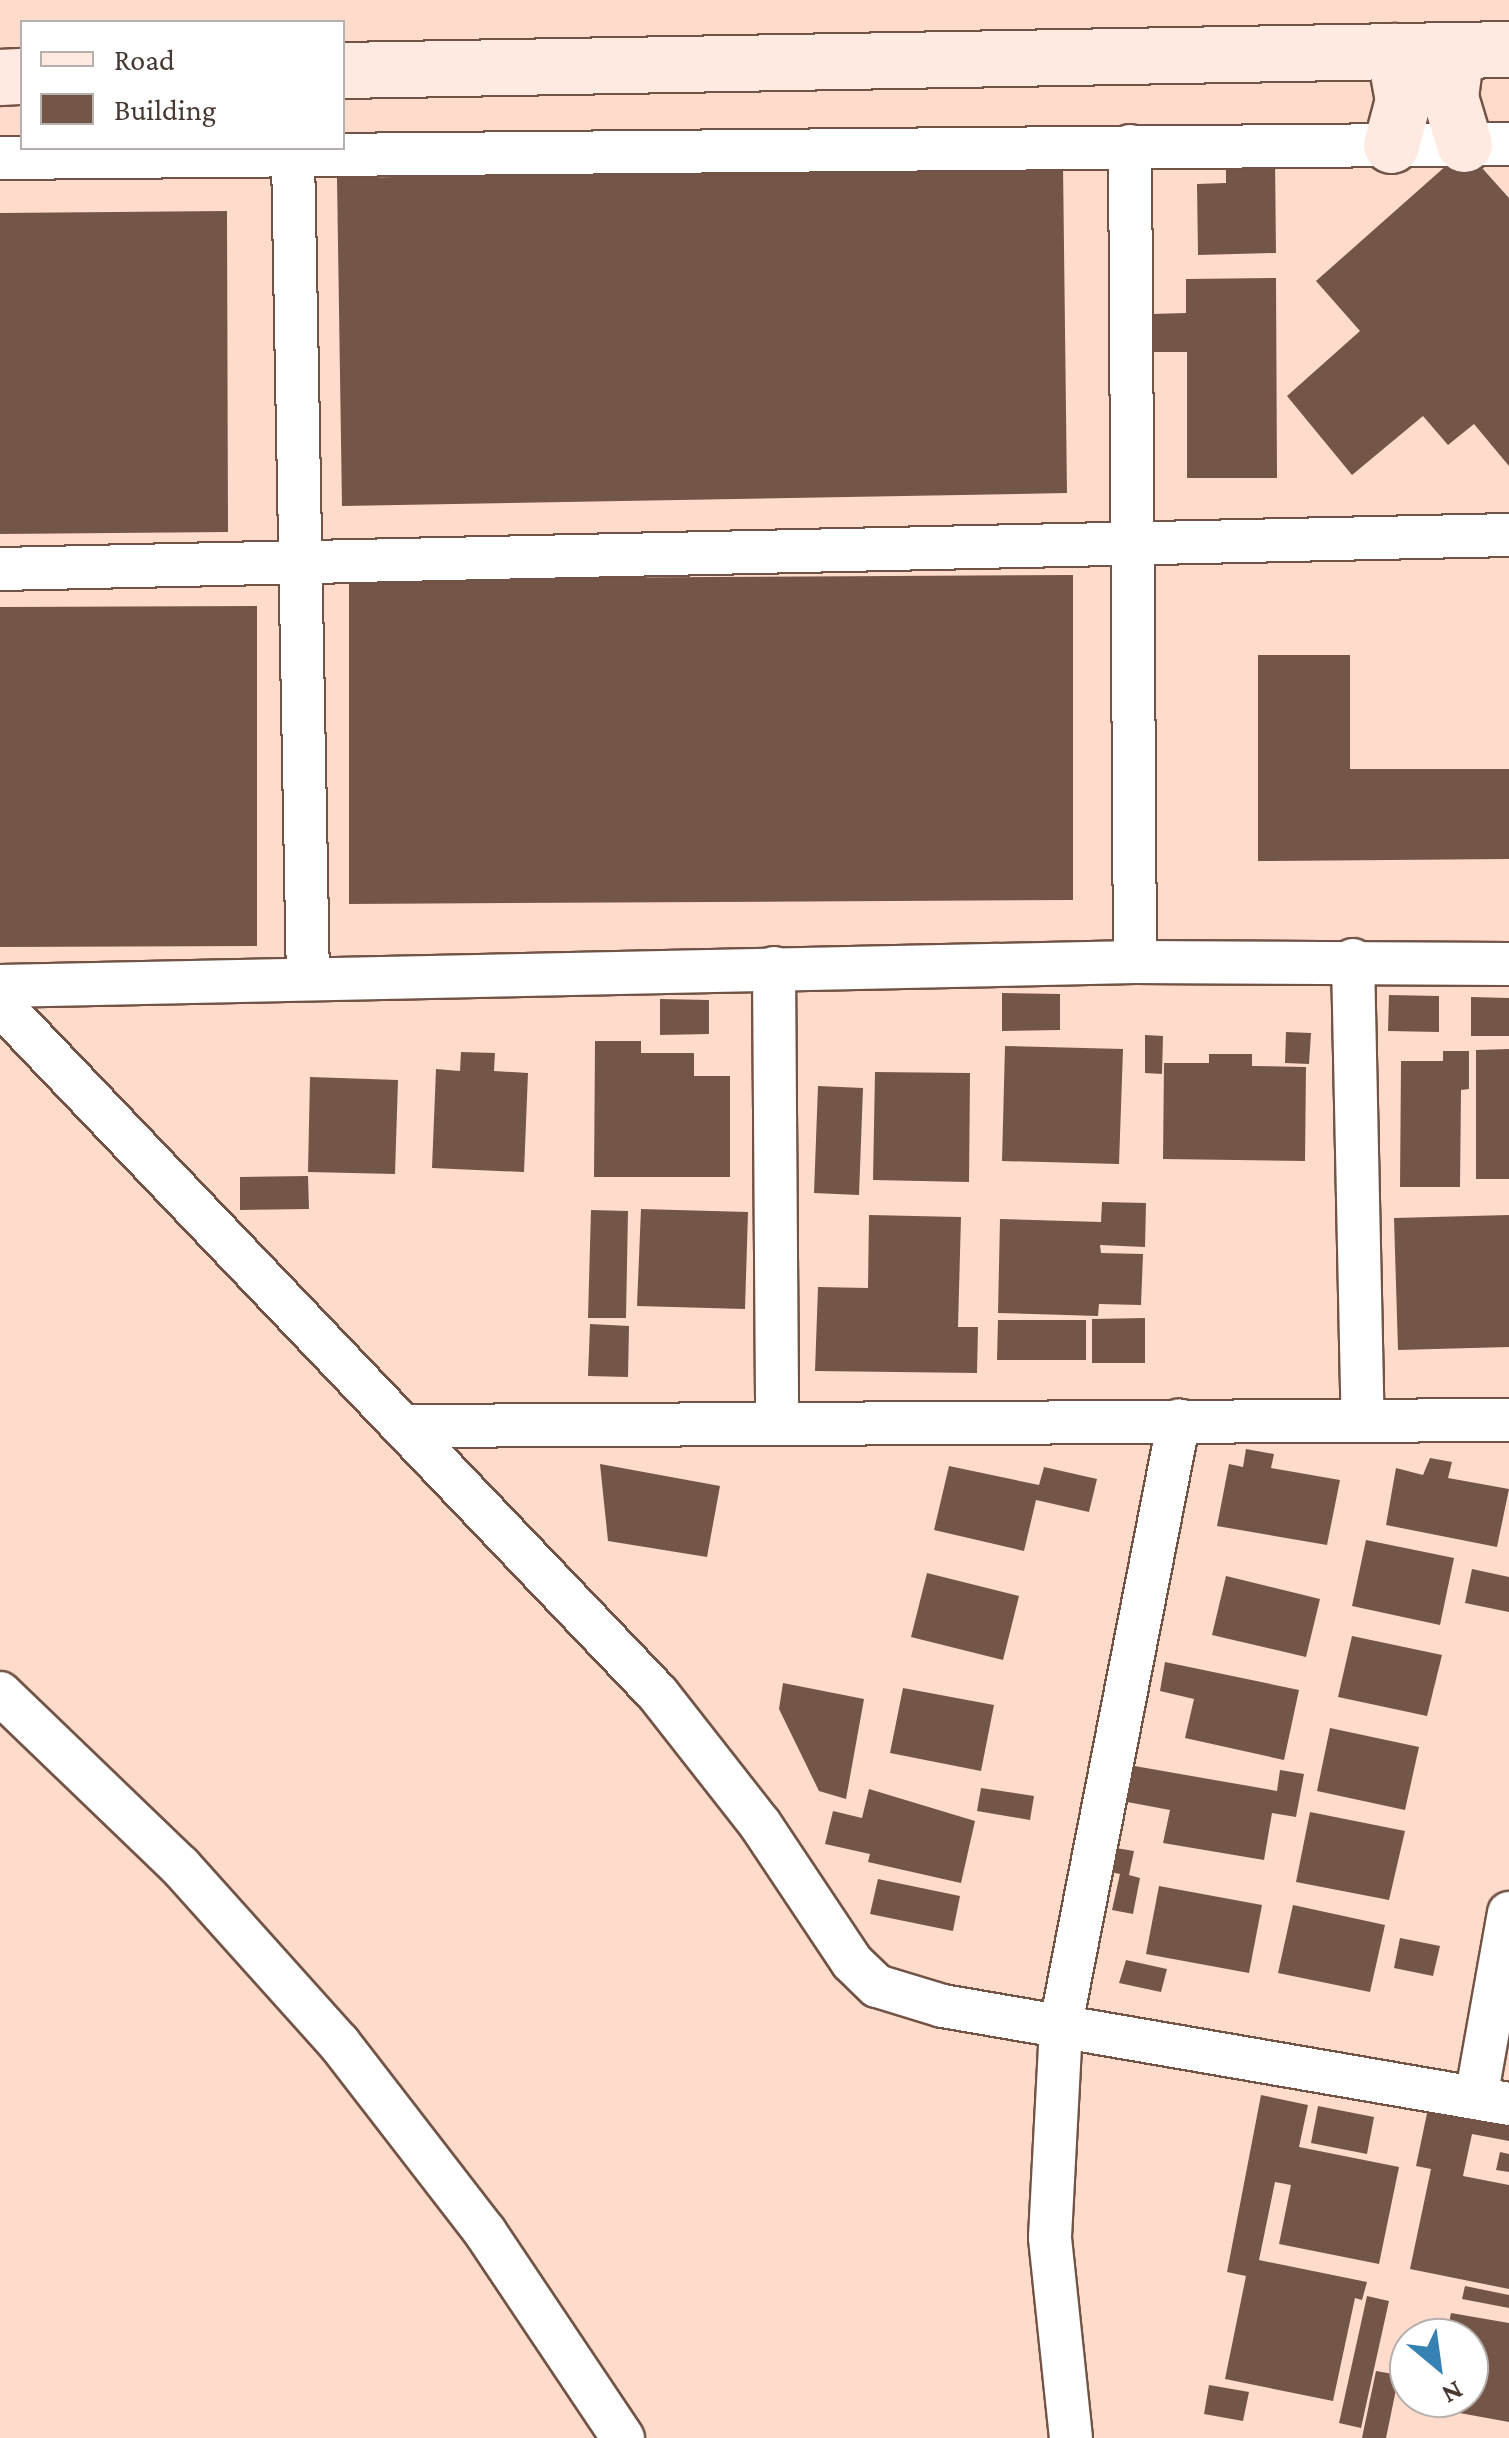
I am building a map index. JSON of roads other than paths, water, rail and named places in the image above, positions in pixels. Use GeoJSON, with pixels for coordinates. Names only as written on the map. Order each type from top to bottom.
{"type":"FeatureCollection","features":[{"type":"Feature","properties":{"kind":"main road"},"geometry":{"type":"LineString","coordinates":[[345,70],[1482,50]]}},
{"type":"Feature","properties":{"kind":"main road"},"geometry":{"type":"LineString","coordinates":[[1482,50],[1450,97],[1486,144]]}},
{"type":"Feature","properties":{"kind":"main road"},"geometry":{"type":"LineString","coordinates":[[1390,145],[1403,100],[1394,51]]}},
{"type":"Feature","properties":{"kind":"street"},"geometry":{"type":"LineString","coordinates":[[0,158],[1486,144]]}},
{"type":"Feature","properties":{"kind":"street"},"geometry":{"type":"LineString","coordinates":[[1130,146],[1135,962]]}},
{"type":"Feature","properties":{"kind":"street"},"geometry":{"type":"LineString","coordinates":[[294,155],[308,978]]}},
{"type":"Feature","properties":{"kind":"street"},"geometry":{"type":"LineString","coordinates":[[0,569],[1132,540],[1509,535]]}},
{"type":"Feature","properties":{"kind":"street"},"geometry":{"type":"LineString","coordinates":[[1353,960],[1363,1419]]}},
{"type":"Feature","properties":{"kind":"street"},"geometry":{"type":"LineString","coordinates":[[0,986],[1135,962],[1353,960],[1509,964]]}},
{"type":"Feature","properties":{"kind":"street"},"geometry":{"type":"LineString","coordinates":[[774,968],[777,1421]]}},
{"type":"Feature","properties":{"kind":"street"},"geometry":{"type":"LineString","coordinates":[[0,1004],[668,1707],[760,1824],[852,1962],[877,1986],[908,2000],[1492,2101],[1509,1913]]}},
{"type":"Feature","properties":{"kind":"street"},"geometry":{"type":"LineString","coordinates":[[1071,2438],[1050,2237],[1061,2024],[1180,1420]]}},
{"type":"Feature","properties":{"kind":"street"},"geometry":{"type":"LineString","coordinates":[[404,1426],[1509,1420]]}},
{"type":"Feature","properties":{"kind":"street"},"geometry":{"type":"LineString","coordinates":[[0,1693],[180,1866],[340,2043],[485,2232],[623,2438]]}}]}
